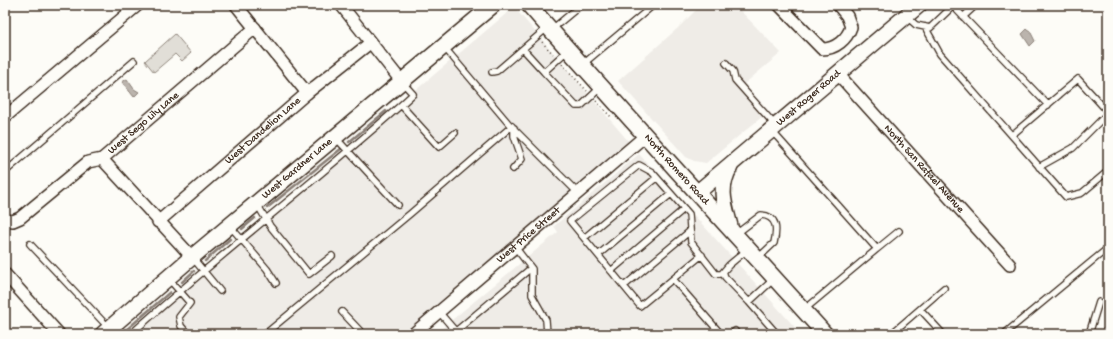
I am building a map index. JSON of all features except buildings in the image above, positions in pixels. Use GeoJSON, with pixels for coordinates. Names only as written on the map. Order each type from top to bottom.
{"type":"FeatureCollection","features":[{"type":"Feature","properties":{"kind":"street"},"geometry":{"type":"LineString","coordinates":[[5,117],[138,5]]}},
{"type":"Feature","properties":{"kind":"street"},"geometry":{"type":"LineString","coordinates":[[236,5],[307,93]]}},
{"type":"Feature","properties":{"kind":"street"},"geometry":{"type":"LineString","coordinates":[[341,5],[402,82]]}},
{"type":"Feature","properties":{"kind":"street","name":"West Gardner Lane"},"geometry":{"type":"LineString","coordinates":[[112,330],[192,257],[493,5]]}},
{"type":"Feature","properties":{"kind":"street","name":"North Romero Road"},"geometry":{"type":"LineString","coordinates":[[529,5],[550,29],[563,55],[582,65],[596,92],[645,136],[698,192],[825,334]]}},
{"type":"Feature","properties":{"kind":"street"},"geometry":{"type":"LineString","coordinates":[[779,5],[822,49],[829,49],[836,46],[848,35],[852,27],[847,16],[838,5]]}},
{"type":"Feature","properties":{"kind":"street","name":"West Roger Road"},"geometry":{"type":"LineString","coordinates":[[698,192],[919,5]]}},
{"type":"Feature","properties":{"kind":"street","name":"West Sego Lily Lane"},"geometry":{"type":"LineString","coordinates":[[6,221],[13,221],[20,218],[88,162],[102,158],[255,28]]}},
{"type":"Feature","properties":{"kind":"street","name":"West Dandelion Lane"},"geometry":{"type":"LineString","coordinates":[[158,222],[307,93],[370,43]]}},
{"type":"Feature","properties":{"kind":"street","name":"North San Rafael Avenue"},"geometry":{"type":"LineString","coordinates":[[838,74],[1010,265]]}},
{"type":"Feature","properties":{"kind":"street","name":"West Price Street"},"geometry":{"type":"LineString","coordinates":[[413,334],[645,136]]}},
{"type":"Feature","properties":{"kind":"street"},"geometry":{"type":"LineString","coordinates":[[102,158],[158,222],[192,257]]}},
{"type":"Feature","properties":{"kind":"street"},"geometry":{"type":"LineString","coordinates":[[731,164],[722,184],[722,195],[733,232]]}},
{"type":"Feature","properties":{"kind":"street"},"geometry":{"type":"LineString","coordinates":[[5,274],[59,334]]}},
{"type":"Feature","properties":{"kind":"lane"},"geometry":{"type":"LineString","coordinates":[[492,72],[497,71],[523,49],[581,5]]}},
{"type":"Feature","properties":{"kind":"lane"},"geometry":{"type":"LineString","coordinates":[[906,16],[916,25],[930,28],[951,8],[951,5],[1048,105]]}},
{"type":"Feature","properties":{"kind":"lane"},"geometry":{"type":"LineString","coordinates":[[963,16],[976,5]]}},
{"type":"Feature","properties":{"kind":"lane"},"geometry":{"type":"LineString","coordinates":[[582,65],[650,8]]}},
{"type":"Feature","properties":{"kind":"lane"},"geometry":{"type":"LineString","coordinates":[[925,27],[940,54],[1066,197],[1082,192],[1108,171]]}},
{"type":"Feature","properties":{"kind":"lane"},"geometry":{"type":"LineString","coordinates":[[443,47],[513,127],[578,193]]}},
{"type":"Feature","properties":{"kind":"lane"},"geometry":{"type":"LineString","coordinates":[[523,49],[576,106],[581,106],[596,92]]}},
{"type":"Feature","properties":{"kind":"lane"},"geometry":{"type":"LineString","coordinates":[[544,72],[563,55]]}},
{"type":"Feature","properties":{"kind":"lane"},"geometry":{"type":"LineString","coordinates":[[5,172],[134,61]]}},
{"type":"Feature","properties":{"kind":"lane"},"geometry":{"type":"LineString","coordinates":[[726,63],[733,71],[735,80],[877,249]]}},
{"type":"Feature","properties":{"kind":"lane"},"geometry":{"type":"LineString","coordinates":[[1012,135],[1078,79],[1108,113],[1073,148],[1039,166]]}},
{"type":"Feature","properties":{"kind":"lane"},"geometry":{"type":"LineString","coordinates":[[131,334],[179,290],[348,152],[413,94],[402,82]]}},
{"type":"Feature","properties":{"kind":"lane"},"geometry":{"type":"LineString","coordinates":[[401,105],[439,146],[455,133]]}},
{"type":"Feature","properties":{"kind":"lane"},"geometry":{"type":"LineString","coordinates":[[513,127],[514,136],[522,159],[513,169]]}},
{"type":"Feature","properties":{"kind":"lane"},"geometry":{"type":"LineString","coordinates":[[265,334],[513,127]]}},
{"type":"Feature","properties":{"kind":"lane"},"geometry":{"type":"LineString","coordinates":[[335,137],[398,205]]}},
{"type":"Feature","properties":{"kind":"lane"},"geometry":{"type":"LineString","coordinates":[[702,255],[640,306],[570,221],[639,165],[652,172],[689,214],[691,242],[702,255],[716,274],[724,274],[777,334]]}},
{"type":"Feature","properties":{"kind":"lane"},"geometry":{"type":"LineString","coordinates":[[584,238],[656,178]]}},
{"type":"Feature","properties":{"kind":"lane"},"geometry":{"type":"LineString","coordinates":[[598,254],[671,194]]}},
{"type":"Feature","properties":{"kind":"lane"},"geometry":{"type":"LineString","coordinates":[[256,204],[265,220],[310,274],[332,256]]}},
{"type":"Feature","properties":{"kind":"lane"},"geometry":{"type":"LineString","coordinates":[[611,271],[684,209]]}},
{"type":"Feature","properties":{"kind":"lane"},"geometry":{"type":"LineString","coordinates":[[724,274],[723,272],[728,265],[774,243],[776,226],[770,217],[761,215],[733,232]]}},
{"type":"Feature","properties":{"kind":"lane"},"geometry":{"type":"LineString","coordinates":[[230,226],[267,268],[276,283]]}},
{"type":"Feature","properties":{"kind":"lane"},"geometry":{"type":"LineString","coordinates":[[624,286],[690,231]]}},
{"type":"Feature","properties":{"kind":"lane"},"geometry":{"type":"LineString","coordinates":[[803,310],[899,231]]}},
{"type":"Feature","properties":{"kind":"lane"},"geometry":{"type":"LineString","coordinates":[[30,244],[112,330]]}},
{"type":"Feature","properties":{"kind":"lane"},"geometry":{"type":"LineString","coordinates":[[515,247],[531,268],[532,295],[546,320],[547,334]]}},
{"type":"Feature","properties":{"kind":"lane"},"geometry":{"type":"LineString","coordinates":[[1004,334],[1108,248]]}},
{"type":"Feature","properties":{"kind":"lane"},"geometry":{"type":"LineString","coordinates":[[192,257],[220,291]]}},
{"type":"Feature","properties":{"kind":"lane"},"geometry":{"type":"LineString","coordinates":[[439,312],[457,333],[531,268]]}},
{"type":"Feature","properties":{"kind":"lane"},"geometry":{"type":"LineString","coordinates":[[168,278],[190,303],[179,317],[181,326],[188,334]]}},
{"type":"Feature","properties":{"kind":"lane"},"geometry":{"type":"LineString","coordinates":[[749,302],[775,278]]}},
{"type":"Feature","properties":{"kind":"lane"},"geometry":{"type":"LineString","coordinates":[[673,279],[721,334]]}},
{"type":"Feature","properties":{"kind":"lane"},"geometry":{"type":"LineString","coordinates":[[892,334],[944,288]]}},
{"type":"Feature","properties":{"kind":"lane"},"geometry":{"type":"LineString","coordinates":[[1089,334],[1099,302]]}},
{"type":"Feature","properties":{"kind":"lane"},"geometry":{"type":"LineString","coordinates":[[920,309],[943,334]]}},
{"type":"Feature","properties":{"kind":"lane"},"geometry":{"type":"LineString","coordinates":[[342,312],[363,334]]}},
{"type":"Feature","properties":{"kind":"lane"},"geometry":{"type":"LineString","coordinates":[[731,334],[735,331],[737,334]]}},
{"type":"Feature","properties":{"kind":"path"},"geometry":{"type":"LineString","coordinates":[[542,42],[563,55],[596,92],[613,119]]}},
{"type":"Feature","properties":{"kind":"shaded area"},"geometry":{"type":"Polygon","coordinates":[[[701,5],[735,5],[781,53],[744,84],[769,111],[706,163],[694,161],[686,157],[618,81],[678,28],[701,5]]]}},
{"type":"Feature","properties":{"kind":"shaded area"},"geometry":{"type":"Polygon","coordinates":[[[514,7],[629,142],[407,334],[128,334],[514,7]]]}},
{"type":"Feature","properties":{"kind":"shaded area"},"geometry":{"type":"Polygon","coordinates":[[[1027,29],[1030,31],[1035,41],[1030,46],[1022,34],[1027,29]]]}},
{"type":"Feature","properties":{"kind":"shaded area"},"geometry":{"type":"Polygon","coordinates":[[[175,34],[191,53],[182,61],[175,54],[154,72],[145,61],[175,34]]]}},
{"type":"Feature","properties":{"kind":"shaded area"},"geometry":{"type":"Polygon","coordinates":[[[127,79],[134,89],[139,92],[134,97],[122,82],[127,79]]]}},
{"type":"Feature","properties":{"kind":"shaded area"},"geometry":{"type":"Polygon","coordinates":[[[639,154],[801,334],[435,334],[558,232],[554,226],[639,154]]]}},
{"type":"Feature","properties":{"kind":"waterway"},"geometry":{"type":"LineString","coordinates":[[349,142],[386,111]]}},
{"type":"Feature","properties":{"kind":"waterway"},"geometry":{"type":"LineString","coordinates":[[267,208],[342,148]]}},
{"type":"Feature","properties":{"kind":"waterway"},"geometry":{"type":"LineString","coordinates":[[242,229],[255,218]]}},
{"type":"Feature","properties":{"kind":"waterway"},"geometry":{"type":"LineString","coordinates":[[205,261],[230,239]]}},
{"type":"Feature","properties":{"kind":"waterway"},"geometry":{"type":"LineString","coordinates":[[182,282],[194,271]]}},
{"type":"Feature","properties":{"kind":"waterway"},"geometry":{"type":"LineString","coordinates":[[125,331],[170,292]]}}]}
